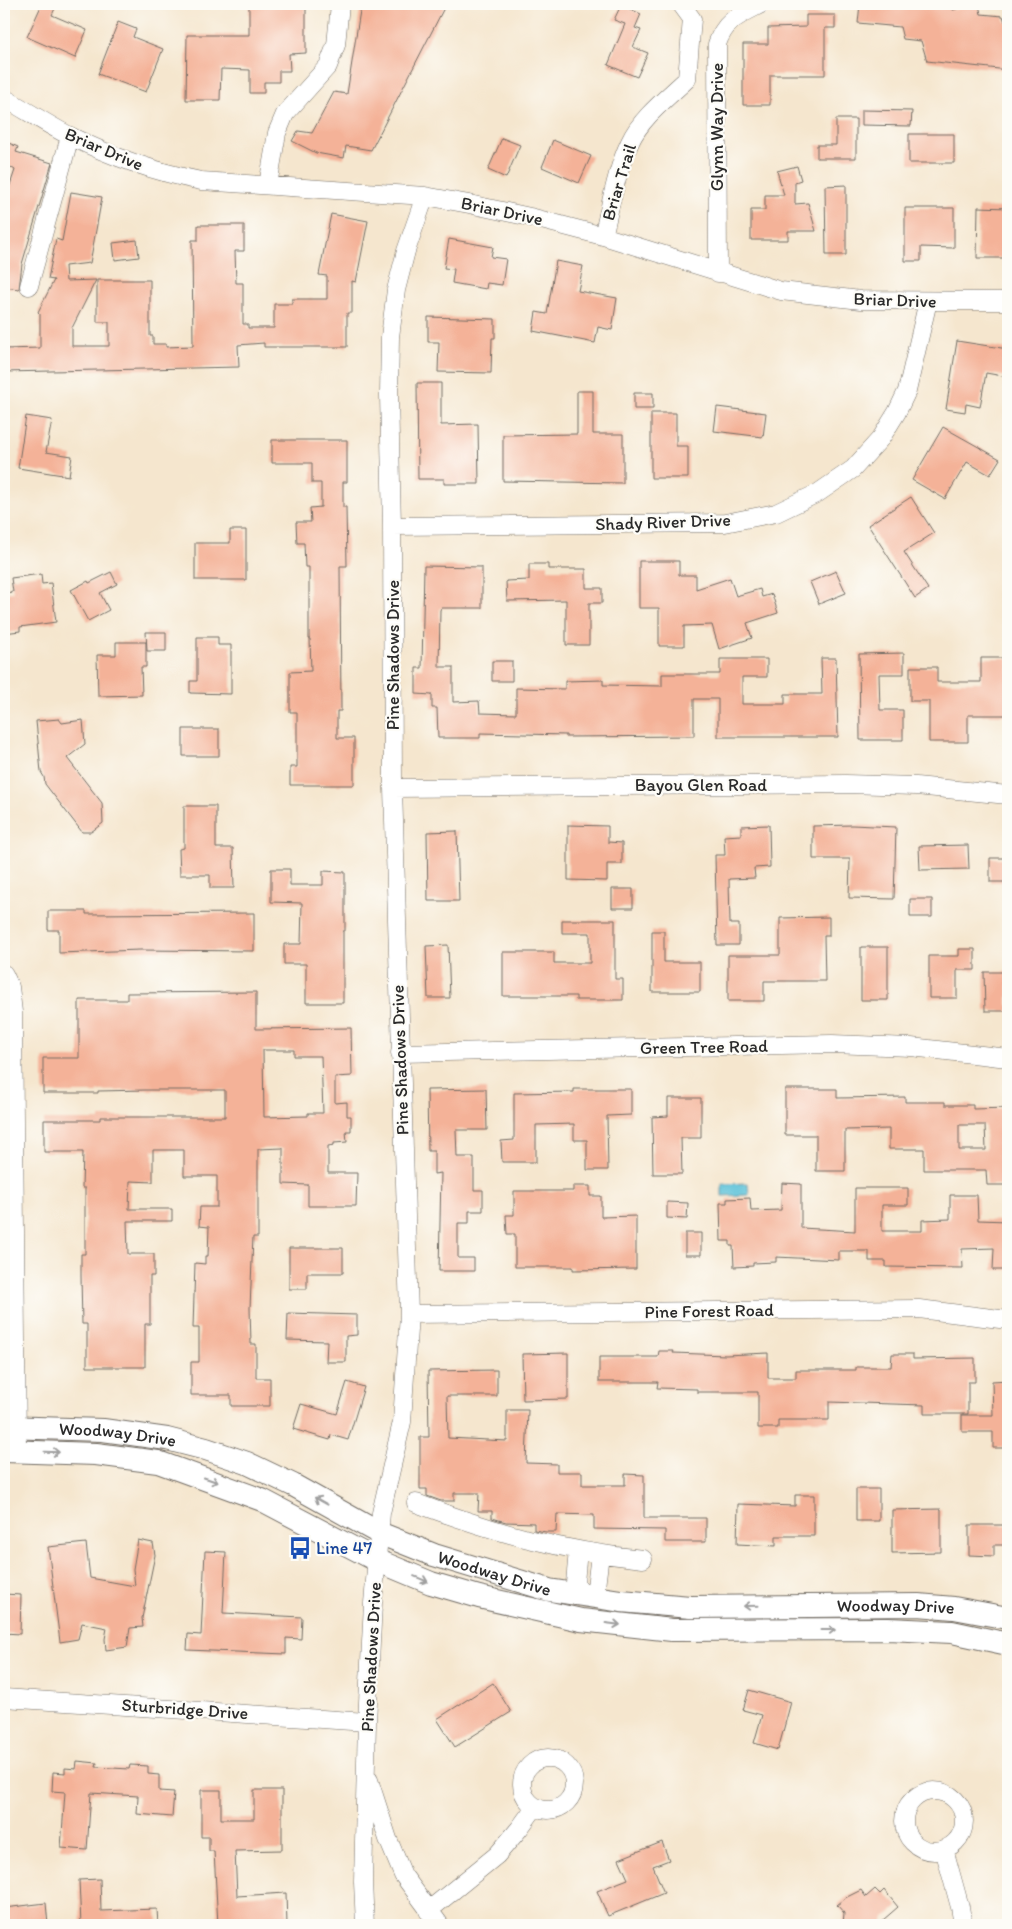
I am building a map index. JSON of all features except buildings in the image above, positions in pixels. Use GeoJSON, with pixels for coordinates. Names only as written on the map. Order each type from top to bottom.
{"type":"FeatureCollection","features":[{"type":"Feature","properties":{"kind":"main road","name":"Woodway Drive"},"geometry":{"type":"LineString","coordinates":[[10,1427],[104,1430],[167,1439],[206,1449],[247,1463],[293,1485],[379,1533],[434,1555],[549,1590],[585,1596],[690,1607],[918,1606],[954,1608],[1008,1618]]}},
{"type":"Feature","properties":{"kind":"main road","name":"Woodway Drive"},"geometry":{"type":"LineString","coordinates":[[10,1451],[96,1454],[158,1462],[247,1494],[376,1560],[431,1583],[479,1597],[581,1620],[672,1630],[888,1629],[952,1632],[1008,1644]]}},
{"type":"Feature","properties":{"kind":"main road"},"geometry":{"type":"LineString","coordinates":[[291,1515],[311,1513],[366,1537],[379,1533]]}},
{"type":"Feature","properties":{"kind":"main road"},"geometry":{"type":"LineString","coordinates":[[581,1620],[585,1596]]}},
{"type":"Feature","properties":{"kind":"main road"},"geometry":{"type":"LineString","coordinates":[[788,1606],[790,1630]]}},
{"type":"Feature","properties":{"kind":"main road"},"geometry":{"type":"LineString","coordinates":[[952,1632],[954,1608]]}},
{"type":"Feature","properties":{"kind":"street"},"geometry":{"type":"LineString","coordinates":[[268,185],[277,133],[285,114],[328,66],[336,45],[340,4]]}},
{"type":"Feature","properties":{"kind":"street","name":"Briar Trail"},"geometry":{"type":"LineString","coordinates":[[603,236],[630,141],[648,117],[686,79],[692,20],[681,4]]}},
{"type":"Feature","properties":{"kind":"street","name":"Glynn Way Drive"},"geometry":{"type":"LineString","coordinates":[[718,272],[717,44],[726,25],[761,4]]}},
{"type":"Feature","properties":{"kind":"street","name":"Briar Drive"},"geometry":{"type":"LineString","coordinates":[[4,98],[70,136],[138,165],[171,175],[201,181],[425,196],[530,217],[603,236],[780,291],[861,300],[1008,300]]}},
{"type":"Feature","properties":{"kind":"street"},"geometry":{"type":"LineString","coordinates":[[29,286],[70,136]]}},
{"type":"Feature","properties":{"kind":"street","name":"Pine Shadows Drive"},"geometry":{"type":"LineString","coordinates":[[364,1925],[363,1882],[367,1722],[376,1560],[382,1513],[402,1422],[408,1314],[393,788],[390,337],[396,290],[406,251],[425,196]]}},
{"type":"Feature","properties":{"kind":"street","name":"Shady River Drive"},"geometry":{"type":"LineString","coordinates":[[392,526],[725,523],[776,513],[818,493],[854,469],[881,438],[907,391],[928,301]]}},
{"type":"Feature","properties":{"kind":"street","name":"Bayou Glen Road"},"geometry":{"type":"LineString","coordinates":[[393,788],[846,784],[916,786],[1008,795]]}},
{"type":"Feature","properties":{"kind":"street"},"geometry":{"type":"LineString","coordinates":[[4,974],[10,987],[13,1012],[10,1451]]}},
{"type":"Feature","properties":{"kind":"street","name":"Green Tree Road"},"geometry":{"type":"LineString","coordinates":[[400,1053],[832,1044],[911,1047],[1008,1058]]}},
{"type":"Feature","properties":{"kind":"street","name":"Pine Forest Road"},"geometry":{"type":"LineString","coordinates":[[408,1314],[919,1309],[1008,1320]]}},
{"type":"Feature","properties":{"kind":"street"},"geometry":{"type":"LineString","coordinates":[[416,1503],[500,1532],[541,1543],[600,1554],[643,1559]]}},
{"type":"Feature","properties":{"kind":"street"},"geometry":{"type":"LineString","coordinates":[[578,1550],[575,1583],[585,1596],[596,1587],[600,1554]]}},
{"type":"Feature","properties":{"kind":"street","name":"Sturbridge Drive"},"geometry":{"type":"LineString","coordinates":[[4,1698],[367,1722]]}},
{"type":"Feature","properties":{"kind":"street"},"geometry":{"type":"LineString","coordinates":[[366,1770],[388,1839],[403,1875],[440,1925]]}},
{"type":"Feature","properties":{"kind":"street"},"geometry":{"type":"LineString","coordinates":[[428,1911],[496,1855],[535,1807]]}},
{"type":"Feature","properties":{"kind":"street"},"geometry":{"type":"LineString","coordinates":[[944,1849],[963,1925]]}},
{"type":"Feature","properties":{"kind":"water"},"geometry":{"type":"Polygon","coordinates":[[[748,1183],[749,1195],[722,1196],[722,1184],[748,1183]]]}},
{"type":"Feature","properties":{"kind":"place","name":"Line 47"},"geometry":{"type":"Point","coordinates":[300,1548]}}]}
